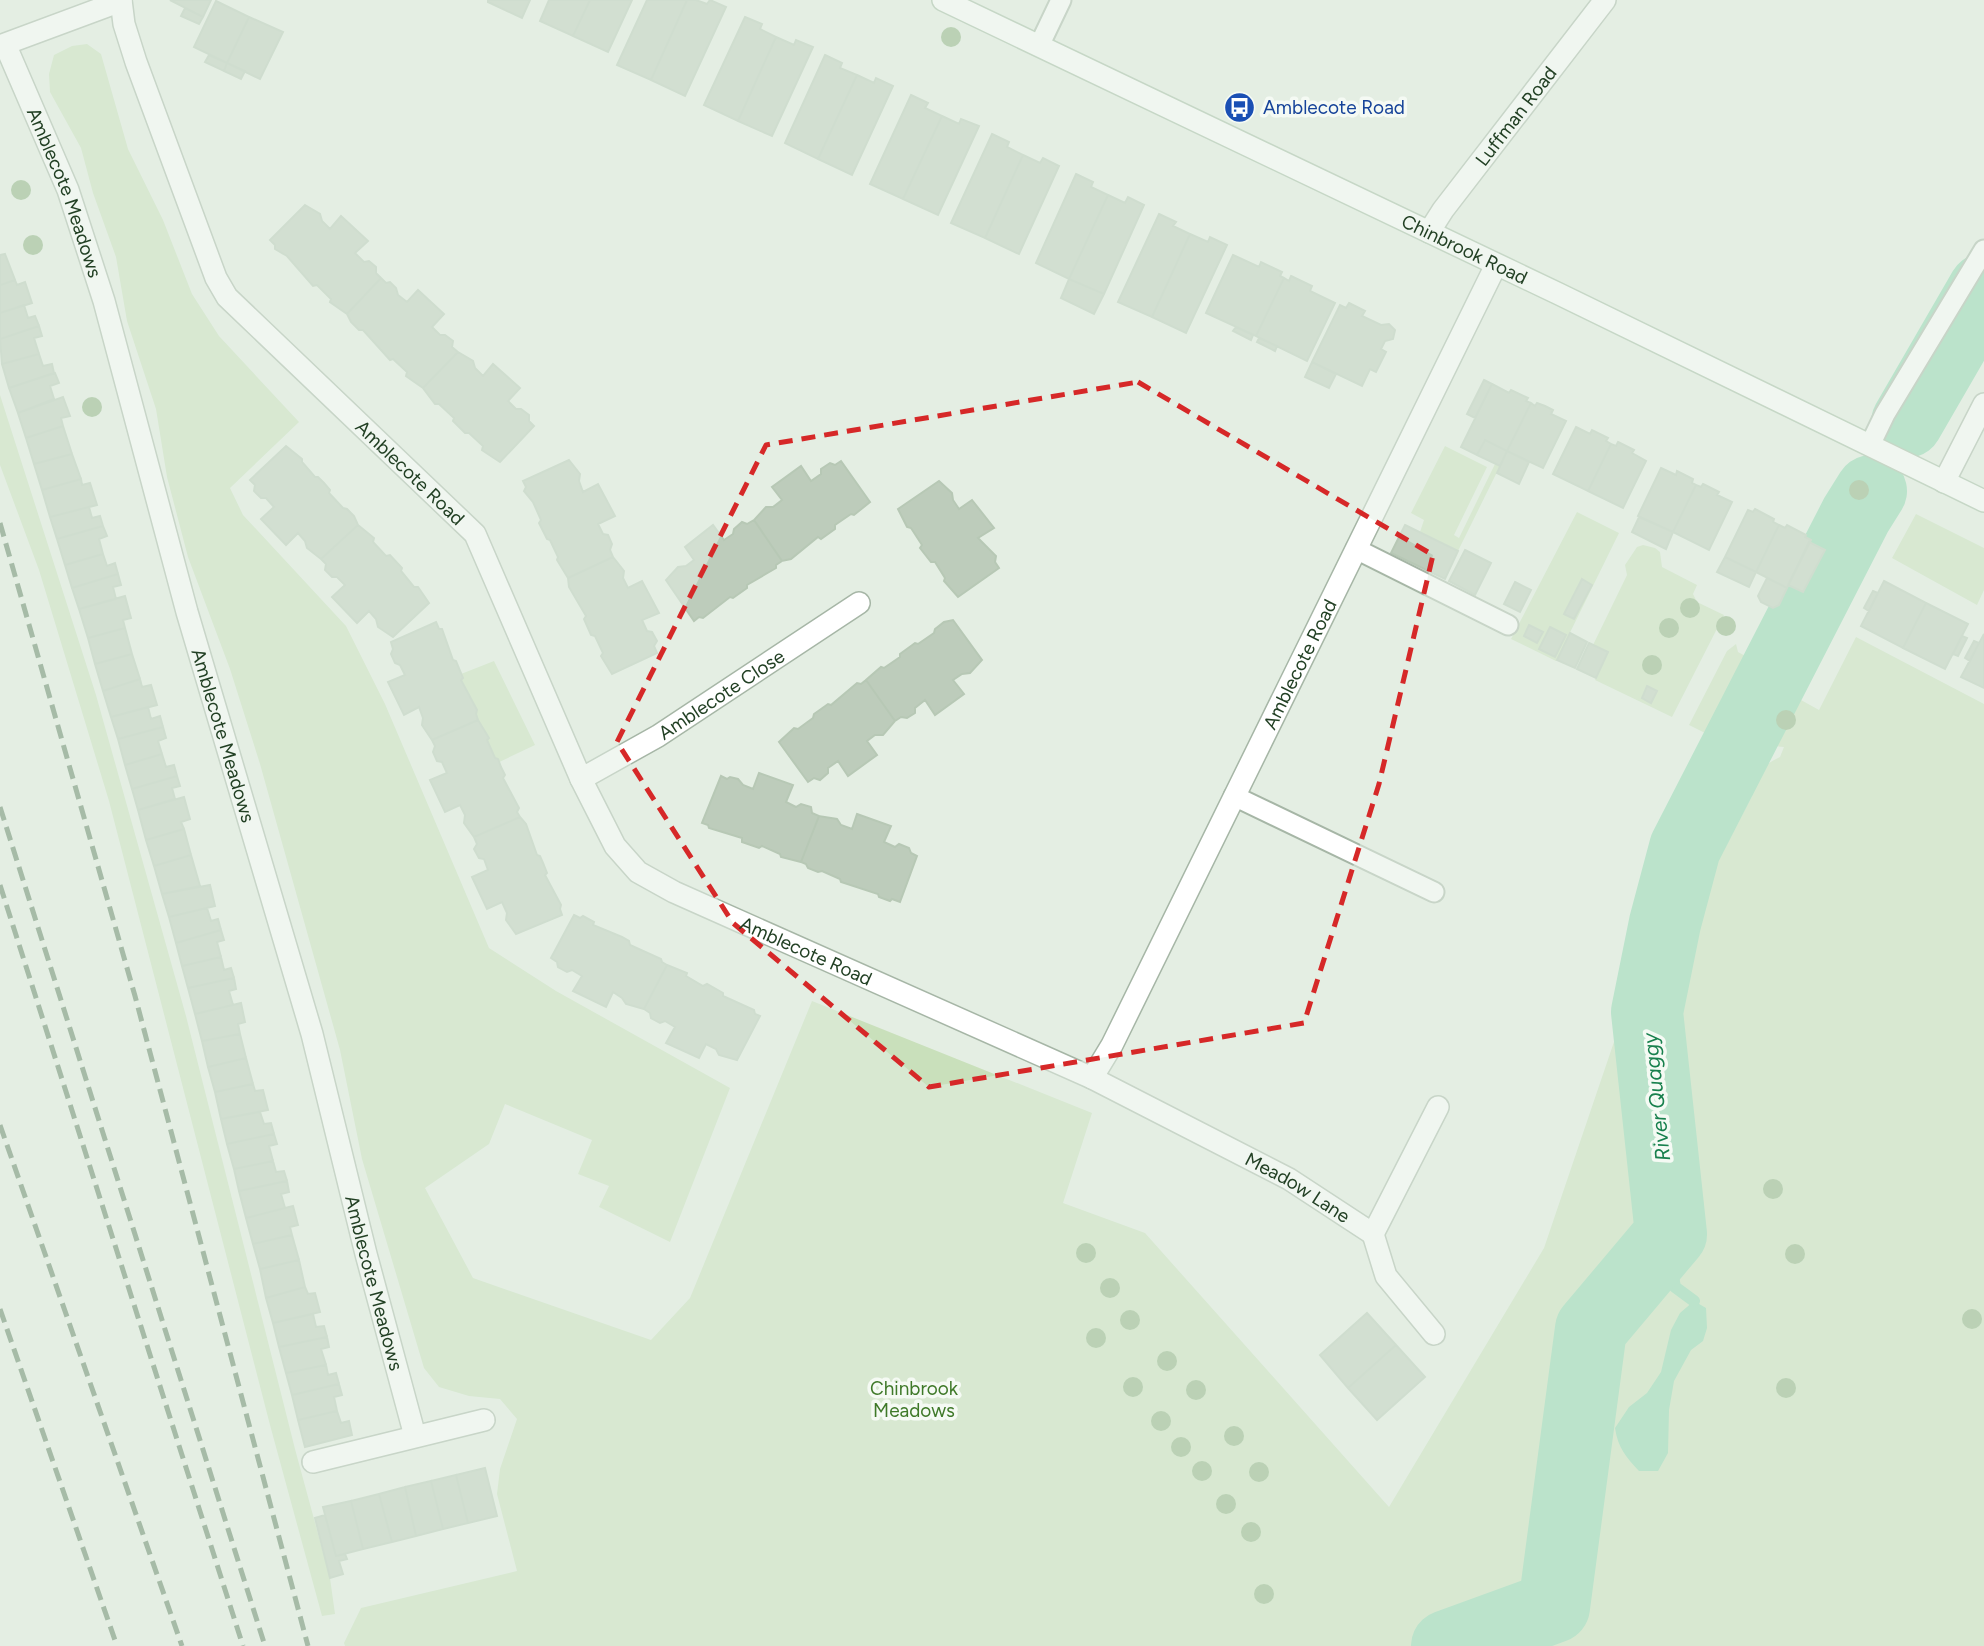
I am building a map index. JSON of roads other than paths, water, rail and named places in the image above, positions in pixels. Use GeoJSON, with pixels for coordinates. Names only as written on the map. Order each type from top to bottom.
{"type":"FeatureCollection","features":[{"type":"Feature","properties":{"kind":"street","name":"Chinbrook Road"},"geometry":{"type":"LineString","coordinates":[[943,0],[1984,501]]}},
{"type":"Feature","properties":{"kind":"street","name":"Luffman Road"},"geometry":{"type":"LineString","coordinates":[[1429,232],[1443,210],[1605,0]]}},
{"type":"Feature","properties":{"kind":"street","name":"Amblecote Meadows"},"geometry":{"type":"LineString","coordinates":[[121,1],[3,45],[68,190],[104,301],[187,612],[312,1034],[366,1254],[415,1436]]}},
{"type":"Feature","properties":{"kind":"street","name":"Amblecote Road"},"geometry":{"type":"LineString","coordinates":[[121,1],[124,24],[136,62],[216,278],[227,297],[475,534],[581,779],[622,857],[652,881],[1092,1078],[1112,1045],[1496,265]]}},
{"type":"Feature","properties":{"kind":"street"},"geometry":{"type":"LineString","coordinates":[[1944,482],[1984,404]]}},
{"type":"Feature","properties":{"kind":"street","name":"Amblecote Close"},"geometry":{"type":"LineString","coordinates":[[581,779],[658,736],[859,603]]}},
{"type":"Feature","properties":{"kind":"street","name":"Meadow Lane"},"geometry":{"type":"LineString","coordinates":[[1092,1078],[1289,1179],[1373,1234]]}},
{"type":"Feature","properties":{"kind":"street"},"geometry":{"type":"LineString","coordinates":[[1434,1334],[1386,1276],[1373,1234],[1438,1107]]}},
{"type":"Feature","properties":{"kind":"street"},"geometry":{"type":"LineString","coordinates":[[313,1462],[484,1420]]}},
{"type":"Feature","properties":{"kind":"lane"},"geometry":{"type":"LineString","coordinates":[[1039,46],[1061,0]]}},
{"type":"Feature","properties":{"kind":"lane"},"geometry":{"type":"LineString","coordinates":[[1870,445],[1885,414],[1984,250]]}},
{"type":"Feature","properties":{"kind":"lane"},"geometry":{"type":"LineString","coordinates":[[1356,549],[1508,625]]}},
{"type":"Feature","properties":{"kind":"lane"},"geometry":{"type":"LineString","coordinates":[[1234,796],[1434,892]]}},
{"type":"Feature","properties":{"kind":"waterway","name":"River Quaggy"},"geometry":{"type":"LineString","coordinates":[[1907,422],[1984,289]]}},
{"type":"Feature","properties":{"kind":"waterway","name":"River Quaggy"},"geometry":{"type":"LineString","coordinates":[[1447,1646],[1554,1607],[1591,1329],[1671,1234],[1647,1012],[1665,923],[1685,848],[1856,515],[1871,491]]}},
{"type":"Feature","properties":{"kind":"waterway"},"geometry":{"type":"LineString","coordinates":[[1666,1240],[1675,1287],[1694,1301]]}},
{"type":"Feature","properties":{"kind":"railway"},"geometry":{"type":"LineString","coordinates":[[0,523],[135,996],[308,1646]]}},
{"type":"Feature","properties":{"kind":"railway"},"geometry":{"type":"LineString","coordinates":[[0,807],[265,1646]]}},
{"type":"Feature","properties":{"kind":"railway"},"geometry":{"type":"LineString","coordinates":[[0,885],[243,1646]]}},
{"type":"Feature","properties":{"kind":"railway"},"geometry":{"type":"LineString","coordinates":[[0,1125],[182,1646]]}},
{"type":"Feature","properties":{"kind":"railway"},"geometry":{"type":"LineString","coordinates":[[0,1309],[117,1646]]}},
{"type":"Feature","properties":{"kind":"place","name":"Amblecote Road"},"geometry":{"type":"Point","coordinates":[1240,107]}},
{"type":"Feature","properties":{"kind":"park label","name":"Chinbrook Meadows"},"geometry":{"type":"Point","coordinates":[914,1399]}}]}
